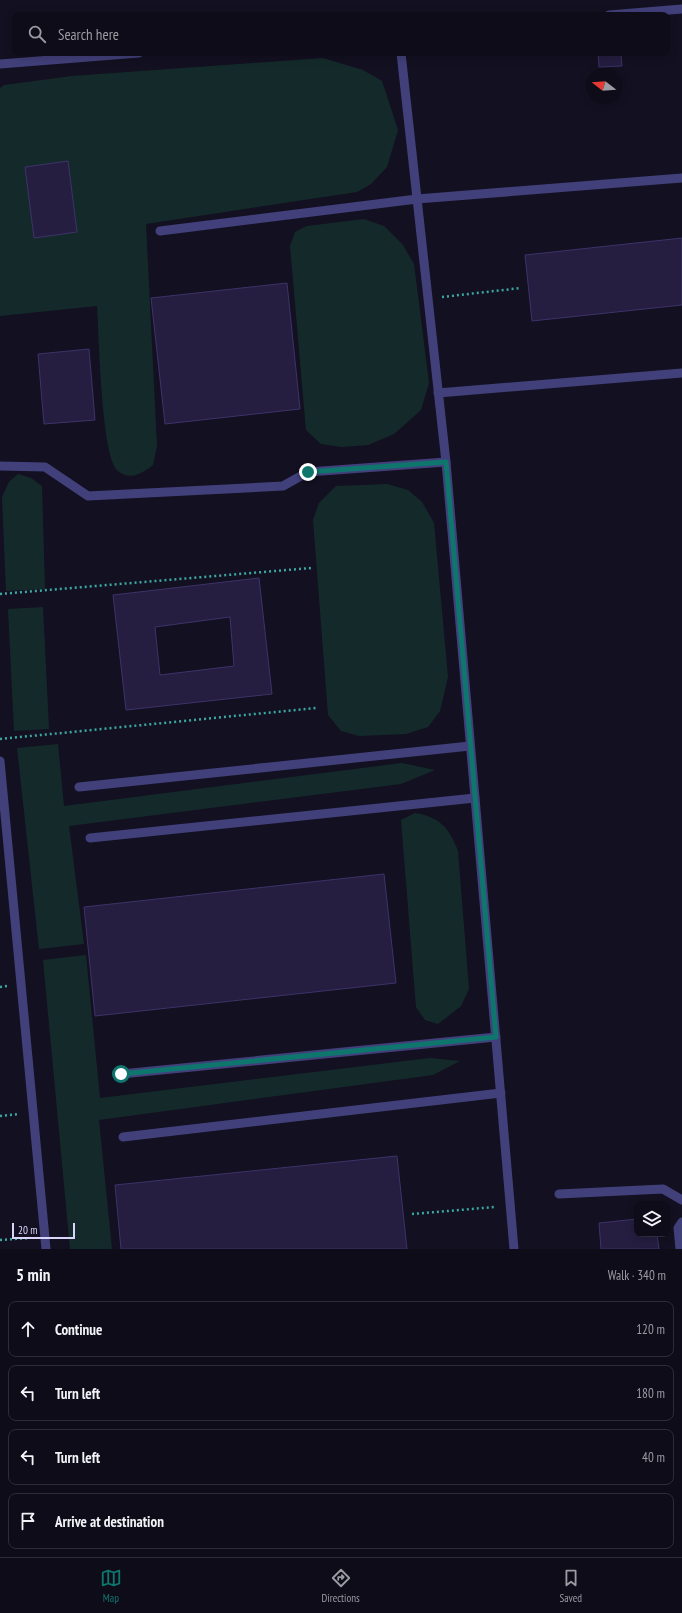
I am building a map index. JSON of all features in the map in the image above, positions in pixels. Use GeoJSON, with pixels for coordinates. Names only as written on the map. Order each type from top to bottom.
{"type":"FeatureCollection","features":[{"type":"Feature","properties":{"kind":"lane"},"geometry":{"type":"LineString","coordinates":[[646,12],[682,9]]}},
{"type":"Feature","properties":{"kind":"lane"},"geometry":{"type":"LineString","coordinates":[[0,64],[101,56]]}},
{"type":"Feature","properties":{"kind":"lane"},"geometry":{"type":"LineString","coordinates":[[401,56],[446,462],[514,1249]]}},
{"type":"Feature","properties":{"kind":"lane"},"geometry":{"type":"LineString","coordinates":[[160,231],[417,199],[682,178]]}},
{"type":"Feature","properties":{"kind":"lane"},"geometry":{"type":"LineString","coordinates":[[438,393],[682,373]]}},
{"type":"Feature","properties":{"kind":"lane"},"geometry":{"type":"LineString","coordinates":[[0,466],[45,467],[88,496],[283,486],[308,472],[446,462]]}},
{"type":"Feature","properties":{"kind":"lane"},"geometry":{"type":"LineString","coordinates":[[79,788],[470,746]]}},
{"type":"Feature","properties":{"kind":"lane"},"geometry":{"type":"LineString","coordinates":[[0,761],[46,1249]]}},
{"type":"Feature","properties":{"kind":"lane"},"geometry":{"type":"LineString","coordinates":[[90,838],[475,798]]}},
{"type":"Feature","properties":{"kind":"lane"},"geometry":{"type":"LineString","coordinates":[[121,1074],[496,1037]]}},
{"type":"Feature","properties":{"kind":"lane"},"geometry":{"type":"LineString","coordinates":[[122,1137],[501,1093]]}},
{"type":"Feature","properties":{"kind":"lane"},"geometry":{"type":"LineString","coordinates":[[559,1194],[663,1189],[682,1200]]}},
{"type":"Feature","properties":{"kind":"lane"},"geometry":{"type":"LineString","coordinates":[[680,1249],[678,1228],[682,1222]]}},
{"type":"Feature","properties":{"kind":"path"},"geometry":{"type":"LineString","coordinates":[[428,299],[521,288]]}},
{"type":"Feature","properties":{"kind":"path"},"geometry":{"type":"LineString","coordinates":[[0,594],[311,568]]}},
{"type":"Feature","properties":{"kind":"path"},"geometry":{"type":"LineString","coordinates":[[0,739],[316,708]]}},
{"type":"Feature","properties":{"kind":"path"},"geometry":{"type":"LineString","coordinates":[[412,1214],[510,1206]]}},
{"type":"Feature","properties":{"kind":"path"},"geometry":{"type":"LineString","coordinates":[[0,1240],[45,1237]]}},
{"type":"Feature","properties":{"kind":"green space"},"geometry":{"type":"Polygon","coordinates":[[[323,58],[363,70],[382,81],[398,130],[387,167],[371,184],[357,192],[146,224],[157,446],[153,465],[136,475],[132,476],[123,474],[118,471],[112,461],[104,420],[97,306],[0,316],[0,88],[4,85],[72,76],[323,58]]]}},
{"type":"Feature","properties":{"kind":"green space"},"geometry":{"type":"Polygon","coordinates":[[[364,219],[384,226],[403,245],[414,264],[429,383],[421,410],[394,434],[368,445],[342,447],[321,444],[306,430],[290,246],[295,232],[307,226],[364,219]]]}},
{"type":"Feature","properties":{"kind":"green space"},"geometry":{"type":"Polygon","coordinates":[[[18,474],[31,478],[42,486],[45,589],[6,591],[2,497],[9,482],[18,474]]]}},
{"type":"Feature","properties":{"kind":"green space"},"geometry":{"type":"Polygon","coordinates":[[[387,484],[408,490],[422,502],[434,523],[448,677],[440,711],[428,727],[406,734],[359,736],[341,731],[328,715],[313,520],[319,503],[336,486],[387,484]]]}},
{"type":"Feature","properties":{"kind":"green space"},"geometry":{"type":"Polygon","coordinates":[[[43,607],[49,729],[14,731],[8,609],[43,607]]]}},
{"type":"Feature","properties":{"kind":"green space"},"geometry":{"type":"Polygon","coordinates":[[[58,744],[64,806],[402,763],[435,770],[401,784],[69,826],[84,944],[39,949],[17,748],[58,744]]]}},
{"type":"Feature","properties":{"kind":"green space"},"geometry":{"type":"Polygon","coordinates":[[[415,813],[431,817],[442,825],[451,836],[458,851],[469,989],[461,1006],[438,1024],[425,1020],[416,1007],[401,820],[415,813]]]}},
{"type":"Feature","properties":{"kind":"green space"},"geometry":{"type":"Polygon","coordinates":[[[86,955],[100,1098],[430,1058],[460,1061],[433,1075],[99,1120],[112,1249],[70,1249],[43,960],[86,955]]]}},
{"type":"Feature","properties":{"kind":"building"},"geometry":{"type":"Polygon","coordinates":[[[598,56],[621,56],[622,66],[599,67],[598,56]]]}},
{"type":"Feature","properties":{"kind":"building"},"geometry":{"type":"Polygon","coordinates":[[[68,161],[77,232],[34,238],[25,167],[68,161]]]}},
{"type":"Feature","properties":{"kind":"building"},"geometry":{"type":"Polygon","coordinates":[[[682,238],[682,305],[532,321],[525,255],[682,238]]]}},
{"type":"Feature","properties":{"kind":"building"},"geometry":{"type":"Polygon","coordinates":[[[287,283],[300,409],[165,424],[151,298],[287,283]]]}},
{"type":"Feature","properties":{"kind":"building"},"geometry":{"type":"Polygon","coordinates":[[[89,349],[95,420],[44,424],[38,354],[89,349]]]}},
{"type":"Feature","properties":{"kind":"building"},"geometry":{"type":"Polygon","coordinates":[[[259,578],[272,694],[126,710],[113,595],[259,578]],[[230,617],[155,627],[160,675],[234,666],[230,617]]]}},
{"type":"Feature","properties":{"kind":"building"},"geometry":{"type":"Polygon","coordinates":[[[384,874],[396,983],[95,1016],[84,907],[384,874]]]}},
{"type":"Feature","properties":{"kind":"building"},"geometry":{"type":"Polygon","coordinates":[[[397,1156],[407,1249],[121,1249],[115,1185],[397,1156]]]}},
{"type":"Feature","properties":{"kind":"building"},"geometry":{"type":"Polygon","coordinates":[[[634,1219],[634,1237],[657,1237],[659,1249],[601,1249],[599,1223],[634,1219]]]}},
{"type":"Feature","properties":{"kind":"route"},"geometry":{"type":"LineString","coordinates":[[121,1074],[496,1037],[446,462],[308,472]]}}]}
